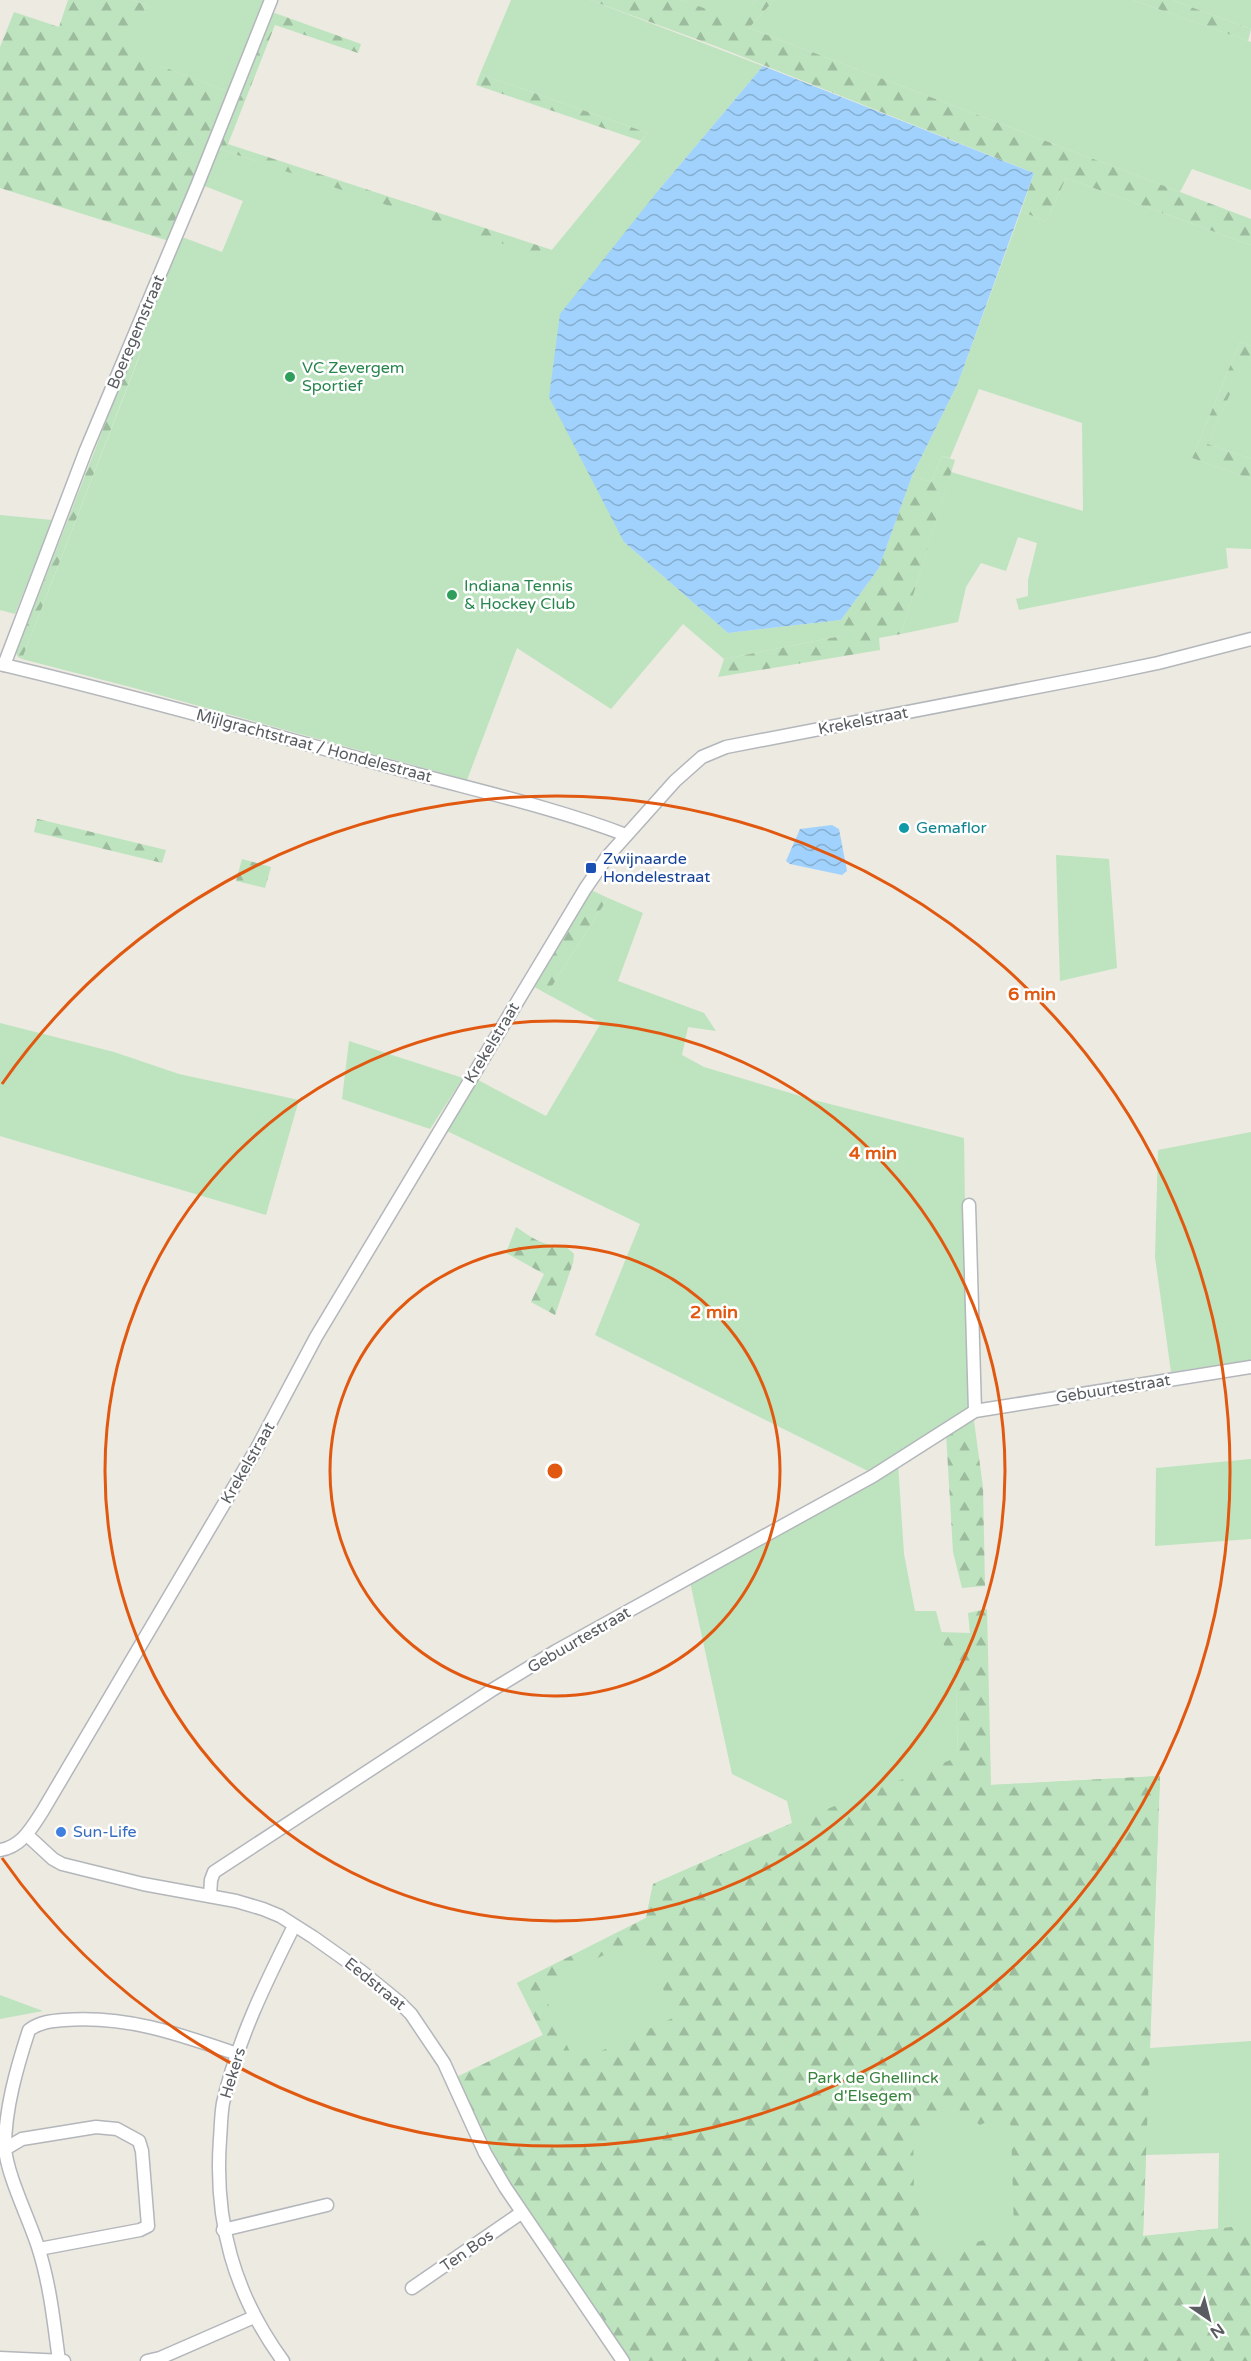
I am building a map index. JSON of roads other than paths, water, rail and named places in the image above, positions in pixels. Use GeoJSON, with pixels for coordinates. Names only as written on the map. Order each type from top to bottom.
{"type":"FeatureCollection","features":[{"type":"Feature","properties":{"kind":"street","name":"Boeregemstraat"},"geometry":{"type":"LineString","coordinates":[[2,664],[86,450],[197,186],[271,0]]}},
{"type":"Feature","properties":{"kind":"street","name":"Krekelstraat"},"geometry":{"type":"LineString","coordinates":[[27,1835],[257,1448],[316,1337],[580,897],[607,857],[675,781],[702,757],[726,747],[1116,672],[1251,639]]}},
{"type":"Feature","properties":{"kind":"street","name":"Mijlgrachtstraat / Hondelestraat"},"geometry":{"type":"LineString","coordinates":[[2,664],[605,825],[626,835]]}},
{"type":"Feature","properties":{"kind":"street"},"geometry":{"type":"LineString","coordinates":[[969,1205],[975,1411]]}},
{"type":"Feature","properties":{"kind":"street","name":"Gebuurtestraat"},"geometry":{"type":"LineString","coordinates":[[210,1896],[214,1872],[492,1690],[566,1646],[873,1476],[975,1411],[1251,1367]]}},
{"type":"Feature","properties":{"kind":"street"},"geometry":{"type":"LineString","coordinates":[[0,1850],[17,1844],[27,1835]]}},
{"type":"Feature","properties":{"kind":"street","name":"Eedstraat"},"geometry":{"type":"LineString","coordinates":[[27,1835],[62,1864],[143,1884],[210,1896],[263,1909],[294,1926],[361,1971],[411,2014],[444,2063],[485,2152],[521,2213],[623,2361]]}},
{"type":"Feature","properties":{"kind":"street","name":"Hekers"},"geometry":{"type":"LineString","coordinates":[[283,2361],[254,2317],[235,2273],[223,2230],[218,2169],[223,2104],[237,2054],[265,1985],[294,1926]]}},
{"type":"Feature","properties":{"kind":"street"},"geometry":{"type":"LineString","coordinates":[[59,2361],[50,2294],[39,2249],[5,2149],[5,2097],[29,2030],[47,2021],[90,2018],[114,2020],[176,2033],[237,2054]]}},
{"type":"Feature","properties":{"kind":"street"},"geometry":{"type":"LineString","coordinates":[[5,2149],[22,2139],[96,2127],[117,2129],[130,2134],[138,2141],[142,2151],[148,2214],[146,2229],[39,2249]]}},
{"type":"Feature","properties":{"kind":"street"},"geometry":{"type":"LineString","coordinates":[[223,2230],[327,2205]]}},
{"type":"Feature","properties":{"kind":"street","name":"Ten Bos"},"geometry":{"type":"LineString","coordinates":[[412,2288],[521,2213]]}},
{"type":"Feature","properties":{"kind":"street"},"geometry":{"type":"LineString","coordinates":[[147,2361],[160,2358],[254,2317]]}},
{"type":"Feature","properties":{"kind":"street"},"geometry":{"type":"LineString","coordinates":[[0,2358],[64,2361]]}},
{"type":"Feature","properties":{"kind":"water"},"geometry":{"type":"Polygon","coordinates":[[[763,66],[1034,173],[958,383],[912,476],[879,568],[841,620],[728,633],[624,542],[549,397],[560,314],[657,192],[763,66]]]}},
{"type":"Feature","properties":{"kind":"water"},"geometry":{"type":"Polygon","coordinates":[[[832,825],[839,829],[847,871],[842,875],[790,864],[786,861],[800,829],[832,825]]]}},
{"type":"Feature","properties":{"kind":"place","name":"VC Zevergem Sportief"},"geometry":{"type":"Point","coordinates":[290,377]}},
{"type":"Feature","properties":{"kind":"place","name":"Indiana Tennis & Hockey Club"},"geometry":{"type":"Point","coordinates":[452,595]}},
{"type":"Feature","properties":{"kind":"place","name":"Gemaflor"},"geometry":{"type":"Point","coordinates":[904,828]}},
{"type":"Feature","properties":{"kind":"place","name":"Zwijnaarde Hondelestraat"},"geometry":{"type":"Point","coordinates":[591,868]}},
{"type":"Feature","properties":{"kind":"place","name":"Sun-Life"},"geometry":{"type":"Point","coordinates":[61,1832]}},
{"type":"Feature","properties":{"kind":"park label","name":"Park de Ghellinck d'Elsegem"},"geometry":{"type":"Point","coordinates":[873,2087]}}]}
